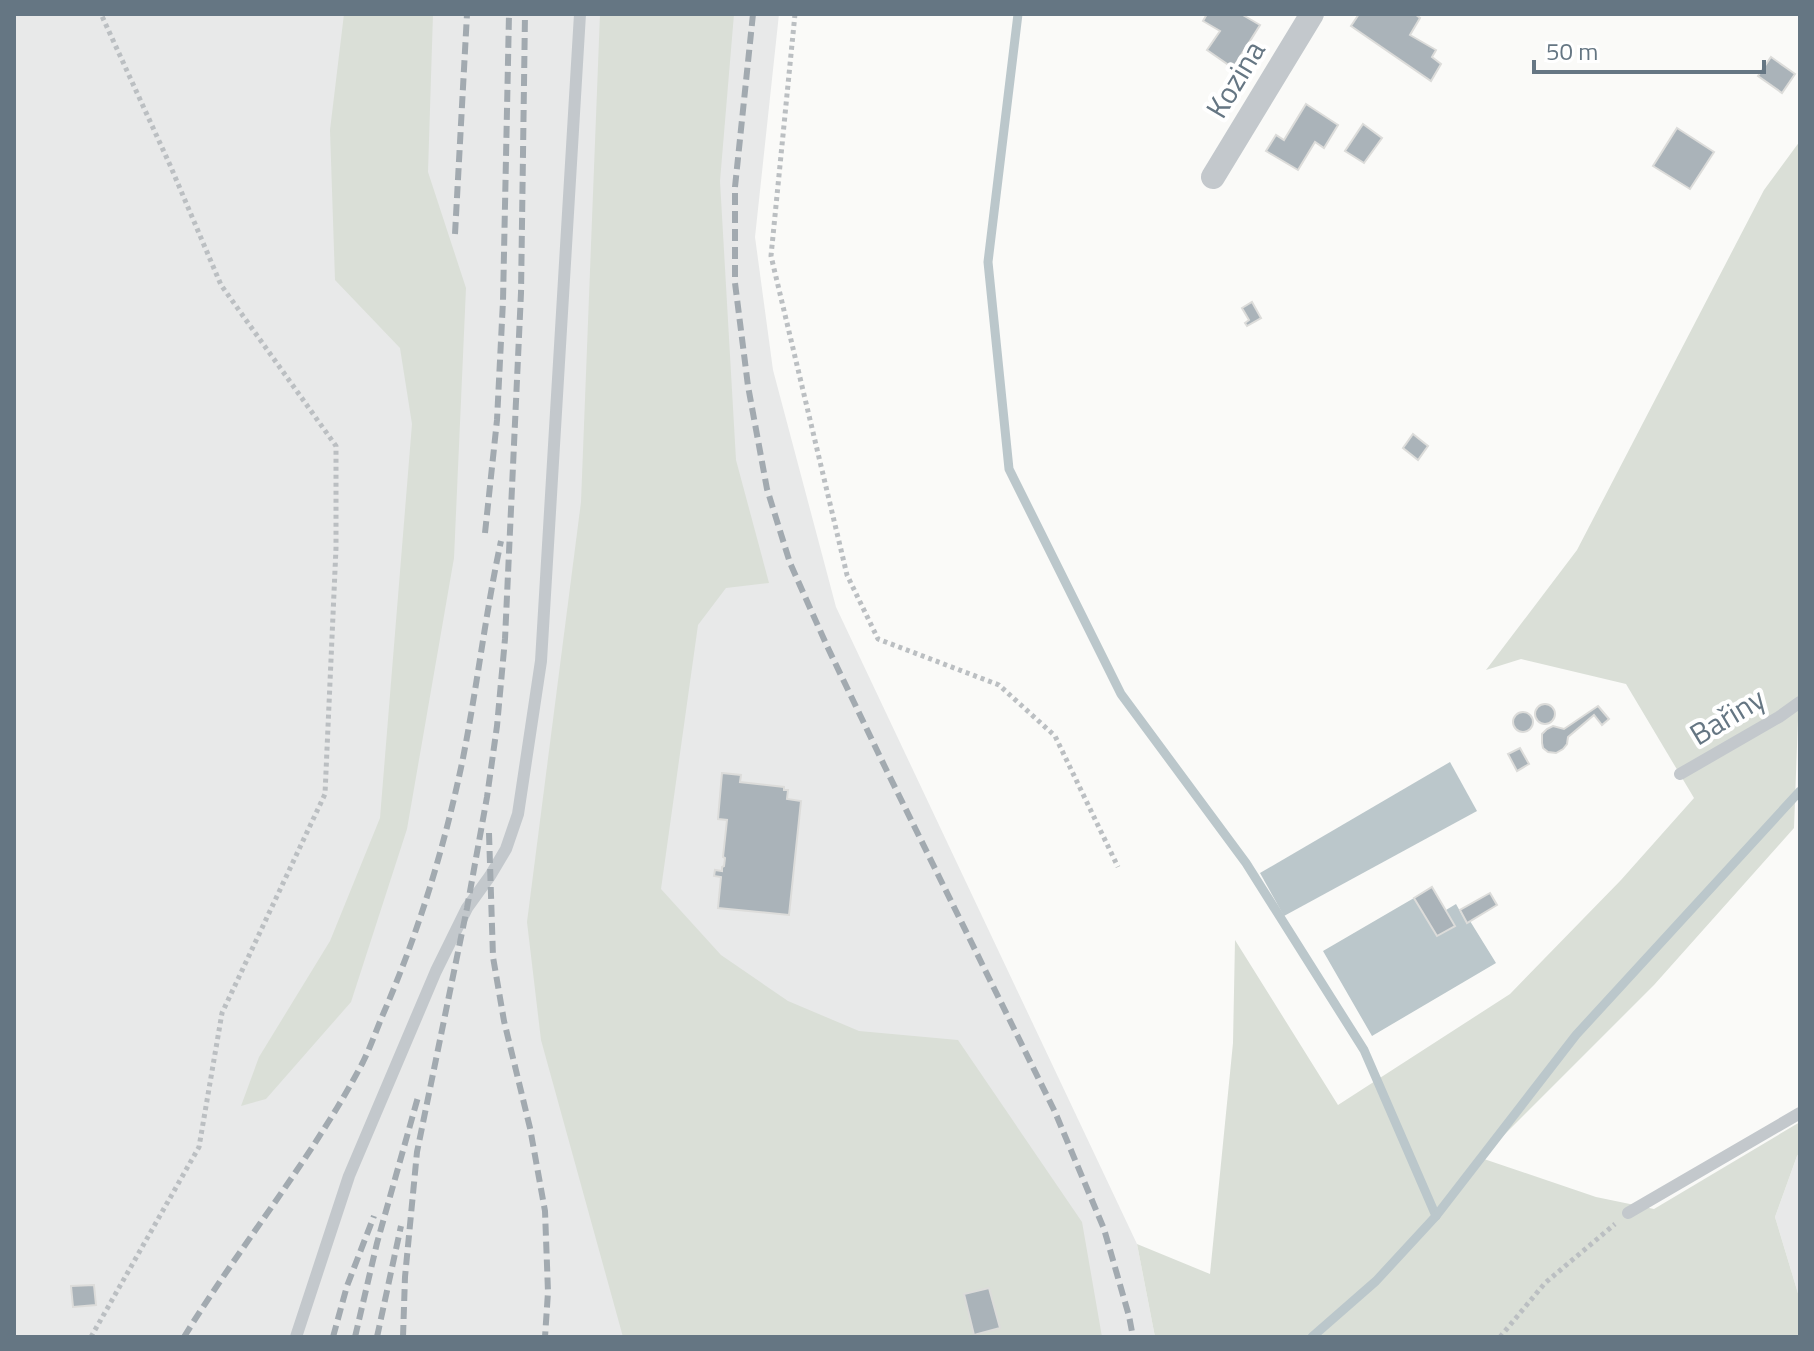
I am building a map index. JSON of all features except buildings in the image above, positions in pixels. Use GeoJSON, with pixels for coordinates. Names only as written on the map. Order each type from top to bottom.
{"type":"FeatureCollection","features":[{"type":"Feature","properties":{"kind":"street","name":"Kozina"},"geometry":{"type":"LineString","coordinates":[[1213,177],[1312,14]]}},
{"type":"Feature","properties":{"kind":"lane"},"geometry":{"type":"LineString","coordinates":[[296,1337],[349,1176],[423,1000],[467,908],[506,849],[518,814],[541,661],[580,14]]}},
{"type":"Feature","properties":{"kind":"lane","name":"Bařiny"},"geometry":{"type":"LineString","coordinates":[[1680,774],[1800,702]]}},
{"type":"Feature","properties":{"kind":"lane"},"geometry":{"type":"LineString","coordinates":[[1628,1213],[1800,1113]]}},
{"type":"Feature","properties":{"kind":"path"},"geometry":{"type":"LineString","coordinates":[[91,1337],[199,1147],[222,1013],[325,794],[336,548],[336,446],[221,285],[101,14]]}},
{"type":"Feature","properties":{"kind":"path"},"geometry":{"type":"LineString","coordinates":[[795,14],[771,256],[847,575],[878,639],[999,685],[1055,736],[1118,867]]}},
{"type":"Feature","properties":{"kind":"path"},"geometry":{"type":"LineString","coordinates":[[1500,1337],[1545,1283],[1628,1213]]}},
{"type":"Feature","properties":{"kind":"shaded area"},"geometry":{"type":"Polygon","coordinates":[[[14,14],[779,14],[755,237],[773,370],[836,607],[1137,1244],[1155,1337],[14,1337],[14,14]]]}},
{"type":"Feature","properties":{"kind":"shaded area"},"geometry":{"type":"Polygon","coordinates":[[[344,14],[433,14],[428,172],[466,288],[454,558],[407,829],[351,1002],[266,1099],[241,1106],[259,1057],[330,941],[380,818],[412,424],[400,348],[335,280],[330,130],[344,14]]]}},
{"type":"Feature","properties":{"kind":"shaded area"},"geometry":{"type":"Polygon","coordinates":[[[600,14],[734,14],[720,181],[736,460],[769,583],[726,588],[698,625],[661,889],[721,955],[788,1001],[859,1031],[958,1040],[1082,1222],[1102,1337],[623,1337],[541,1040],[527,922],[581,502],[600,14]]]}},
{"type":"Feature","properties":{"kind":"shaded area"},"geometry":{"type":"Polygon","coordinates":[[[1800,141],[1800,665],[1794,828],[1654,985],[1481,1158],[1596,1197],[1654,1209],[1800,1122],[1800,1152],[1775,1217],[1800,1300],[1800,1337],[1155,1337],[1137,1244],[1210,1274],[1233,1043],[1235,940],[1338,1105],[1510,994],[1621,880],[1694,798],[1626,684],[1521,659],[1486,670],[1577,550],[1764,190],[1800,141]]]}},
{"type":"Feature","properties":{"kind":"shaded area"},"geometry":{"type":"Polygon","coordinates":[[[1450,762],[1477,811],[1284,916],[1260,873],[1450,762]]]}},
{"type":"Feature","properties":{"kind":"shaded area"},"geometry":{"type":"Polygon","coordinates":[[[1414,898],[1437,936],[1454,926],[1446,910],[1456,904],[1496,963],[1372,1036],[1323,951],[1414,898]]]}},
{"type":"Feature","properties":{"kind":"shaded area"},"geometry":{"type":"Polygon","coordinates":[[[1800,1152],[1800,1300],[1775,1217],[1800,1152]]]}},
{"type":"Feature","properties":{"kind":"waterway"},"geometry":{"type":"LineString","coordinates":[[1018,14],[988,262],[1009,469],[1121,694],[1246,863],[1364,1050],[1436,1216]]}},
{"type":"Feature","properties":{"kind":"waterway"},"geometry":{"type":"LineString","coordinates":[[1312,1337],[1376,1281],[1436,1216],[1576,1035],[1800,791]]}},
{"type":"Feature","properties":{"kind":"railway"},"geometry":{"type":"LineString","coordinates":[[455,234],[467,14]]}},
{"type":"Feature","properties":{"kind":"railway"},"geometry":{"type":"LineString","coordinates":[[485,533],[497,420],[503,301],[509,14]]}},
{"type":"Feature","properties":{"kind":"railway"},"geometry":{"type":"LineString","coordinates":[[403,1337],[405,1277],[417,1152],[467,908],[497,726],[505,639],[521,293],[525,14]]}},
{"type":"Feature","properties":{"kind":"railway"},"geometry":{"type":"LineString","coordinates":[[753,14],[735,187],[735,283],[748,386],[767,489],[790,563],[827,646],[1055,1112],[1104,1229],[1133,1337]]}},
{"type":"Feature","properties":{"kind":"railway"},"geometry":{"type":"LineString","coordinates":[[184,1337],[322,1133],[366,1056],[397,982],[439,858],[455,795],[501,541]]}},
{"type":"Feature","properties":{"kind":"railway"},"geometry":{"type":"LineString","coordinates":[[489,833],[493,957],[545,1211],[548,1292],[545,1337]]}},
{"type":"Feature","properties":{"kind":"railway"},"geometry":{"type":"LineString","coordinates":[[355,1337],[377,1243],[418,1097]]}},
{"type":"Feature","properties":{"kind":"railway"},"geometry":{"type":"LineString","coordinates":[[333,1337],[347,1286],[374,1216]]}},
{"type":"Feature","properties":{"kind":"railway"},"geometry":{"type":"LineString","coordinates":[[377,1337],[401,1226]]}}]}
